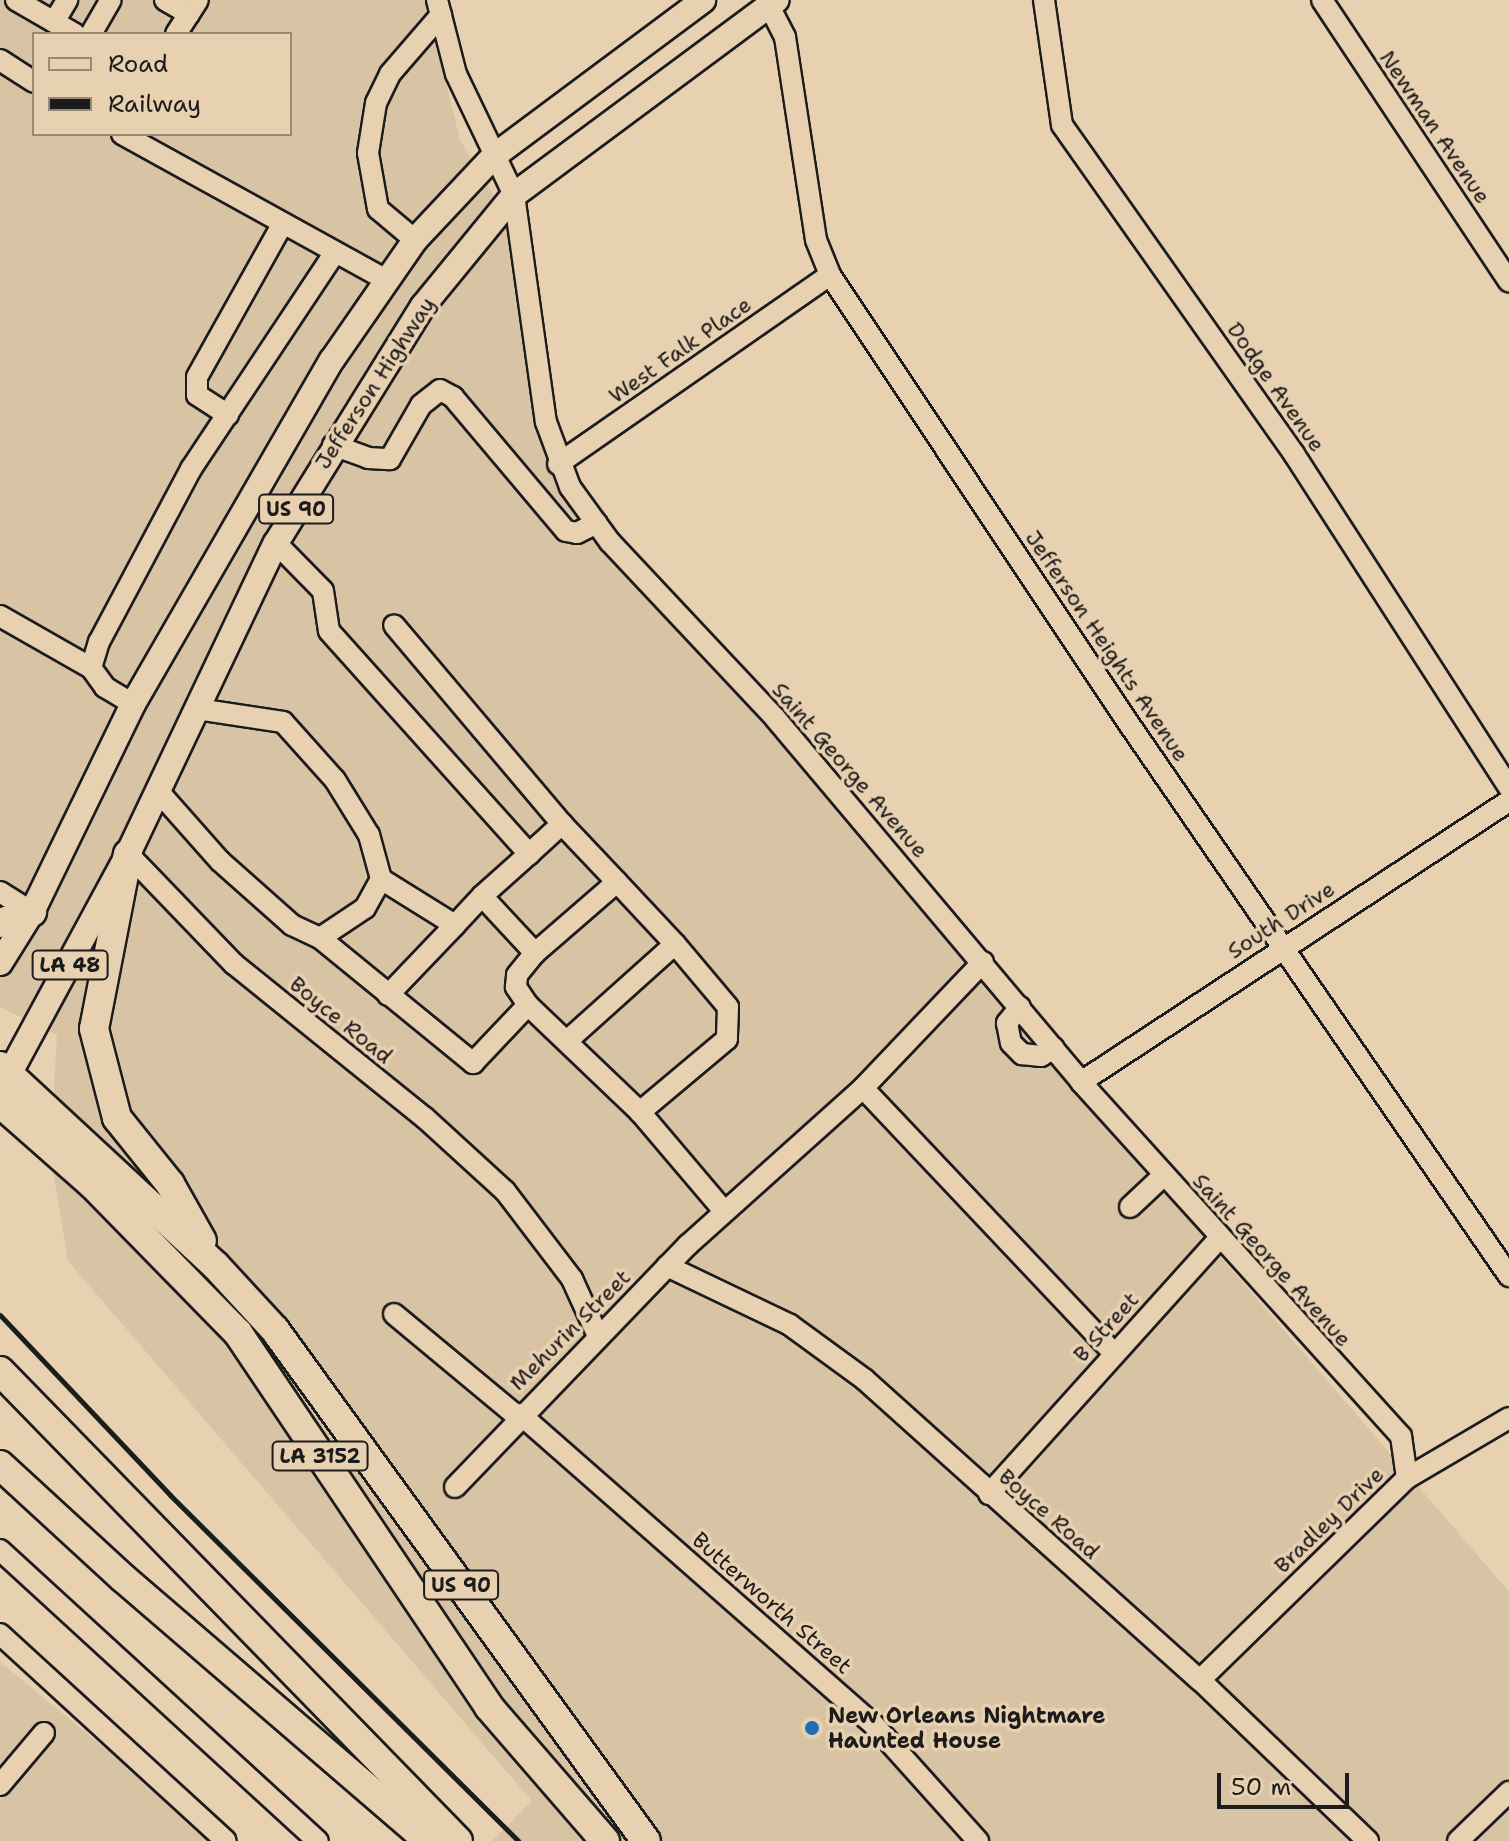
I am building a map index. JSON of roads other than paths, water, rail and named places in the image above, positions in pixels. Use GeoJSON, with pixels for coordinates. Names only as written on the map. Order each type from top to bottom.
{"type":"FeatureCollection","features":[{"type":"Feature","properties":{"kind":"highway","name":"US 90"},"geometry":{"type":"LineString","coordinates":[[128,854],[94,1029],[117,1118],[170,1184],[216,1266],[275,1330],[646,1841]]}},
{"type":"Feature","properties":{"kind":"highway"},"geometry":{"type":"LineString","coordinates":[[0,923],[32,912]]}},
{"type":"Feature","properties":{"kind":"highway"},"geometry":{"type":"LineString","coordinates":[[4,1077],[216,1266]]}},
{"type":"Feature","properties":{"kind":"highway","name":"LA 3152"},"geometry":{"type":"LineString","coordinates":[[0,1103],[93,1185],[238,1333],[489,1707],[605,1841]]}},
{"type":"Feature","properties":{"kind":"highway"},"geometry":{"type":"LineString","coordinates":[[0,1371],[458,1841]]}},
{"type":"Feature","properties":{"kind":"highway"},"geometry":{"type":"LineString","coordinates":[[0,1465],[123,1578],[429,1841]]}},
{"type":"Feature","properties":{"kind":"main road","name":"Jefferson Highway"},"geometry":{"type":"LineString","coordinates":[[0,963],[32,912],[133,704],[332,360],[415,240],[494,156],[703,0]]}},
{"type":"Feature","properties":{"kind":"main road","name":"Jefferson Highway"},"geometry":{"type":"LineString","coordinates":[[4,1077],[128,854],[276,543],[333,445],[423,306],[514,195],[771,2]]}},
{"type":"Feature","properties":{"kind":"main road"},"geometry":{"type":"LineString","coordinates":[[238,523],[276,543]]}},
{"type":"Feature","properties":{"kind":"street"},"geometry":{"type":"LineString","coordinates":[[16,0],[72,32]]}},
{"type":"Feature","properties":{"kind":"street"},"geometry":{"type":"LineString","coordinates":[[54,22],[67,0]]}},
{"type":"Feature","properties":{"kind":"street"},"geometry":{"type":"LineString","coordinates":[[92,32],[111,0]]}},
{"type":"Feature","properties":{"kind":"street"},"geometry":{"type":"LineString","coordinates":[[165,0],[194,7],[177,32]]}},
{"type":"Feature","properties":{"kind":"street","name":"Dodge Avenue"},"geometry":{"type":"LineString","coordinates":[[1044,0],[1062,125],[1294,454],[1509,788]]}},
{"type":"Feature","properties":{"kind":"street","name":"Newman Avenue"},"geometry":{"type":"LineString","coordinates":[[1322,0],[1509,281]]}},
{"type":"Feature","properties":{"kind":"street","name":"Jefferson Heights Avenue"},"geometry":{"type":"LineString","coordinates":[[771,2],[785,37],[816,240],[830,275],[1281,948],[1509,1276]]}},
{"type":"Feature","properties":{"kind":"street"},"geometry":{"type":"LineString","coordinates":[[415,240],[378,209],[368,153],[376,103],[390,74],[439,8]]}},
{"type":"Feature","properties":{"kind":"street","name":"Saint George Avenue"},"geometry":{"type":"LineString","coordinates":[[439,8],[456,74],[514,195],[546,422],[558,464],[597,523],[775,718],[1081,1082],[1219,1239],[1401,1436],[1407,1478]]}},
{"type":"Feature","properties":{"kind":"street"},"geometry":{"type":"LineString","coordinates":[[0,60],[32,81]]}},
{"type":"Feature","properties":{"kind":"street"},"geometry":{"type":"LineString","coordinates":[[126,136],[386,280]]}},
{"type":"Feature","properties":{"kind":"street"},"geometry":{"type":"LineString","coordinates":[[228,415],[197,395],[197,377],[283,223]]}},
{"type":"Feature","properties":{"kind":"street"},"geometry":{"type":"LineString","coordinates":[[91,668],[99,642],[184,483],[335,252]]}},
{"type":"Feature","properties":{"kind":"street","name":"West Falk Place"},"geometry":{"type":"LineString","coordinates":[[558,464],[830,275]]}},
{"type":"Feature","properties":{"kind":"street"},"geometry":{"type":"LineString","coordinates":[[333,445],[368,458],[390,459],[421,405],[440,390],[453,397],[566,531],[577,533],[597,523]]}},
{"type":"Feature","properties":{"kind":"street"},"geometry":{"type":"LineString","coordinates":[[276,543],[323,591],[329,631],[529,854]]}},
{"type":"Feature","properties":{"kind":"street"},"geometry":{"type":"LineString","coordinates":[[0,616],[91,668],[105,687],[133,704]]}},
{"type":"Feature","properties":{"kind":"street"},"geometry":{"type":"LineString","coordinates":[[394,625],[562,824],[675,944],[728,1007],[727,1039],[640,1112]]}},
{"type":"Feature","properties":{"kind":"street"},"geometry":{"type":"LineString","coordinates":[[197,709],[283,722],[335,780],[356,813],[369,835],[381,879],[455,925]]}},
{"type":"Feature","properties":{"kind":"street"},"geometry":{"type":"LineString","coordinates":[[158,791],[220,861],[292,925],[320,938],[473,1063],[528,1005]]}},
{"type":"Feature","properties":{"kind":"street","name":"South Drive"},"geometry":{"type":"LineString","coordinates":[[1081,1082],[1509,801]]}},
{"type":"Feature","properties":{"kind":"street"},"geometry":{"type":"LineString","coordinates":[[388,995],[482,896],[562,824]]}},
{"type":"Feature","properties":{"kind":"street","name":"Boyce Road"},"geometry":{"type":"LineString","coordinates":[[128,854],[234,964],[425,1118],[505,1191],[572,1279],[598,1336]]}},
{"type":"Feature","properties":{"kind":"street"},"geometry":{"type":"LineString","coordinates":[[320,938],[365,908],[381,879]]}},
{"type":"Feature","properties":{"kind":"street"},"geometry":{"type":"LineString","coordinates":[[617,882],[535,953],[517,975],[516,987],[528,1005],[640,1112],[724,1211]]}},
{"type":"Feature","properties":{"kind":"street"},"geometry":{"type":"LineString","coordinates":[[0,892],[32,912]]}},
{"type":"Feature","properties":{"kind":"street"},"geometry":{"type":"LineString","coordinates":[[482,896],[535,953]]}},
{"type":"Feature","properties":{"kind":"street"},"geometry":{"type":"LineString","coordinates":[[567,1041],[675,944]]}},
{"type":"Feature","properties":{"kind":"street","name":"Mehurin Street"},"geometry":{"type":"LineString","coordinates":[[455,1487],[519,1416],[667,1266],[863,1088],[983,962]]}},
{"type":"Feature","properties":{"kind":"street"},"geometry":{"type":"LineString","coordinates":[[1020,1007],[1007,1023],[1011,1043],[1022,1054],[1041,1056],[1054,1048]]}},
{"type":"Feature","properties":{"kind":"street"},"geometry":{"type":"LineString","coordinates":[[863,1088],[1114,1353]]}},
{"type":"Feature","properties":{"kind":"street"},"geometry":{"type":"LineString","coordinates":[[1130,1207],[1163,1176]]}},
{"type":"Feature","properties":{"kind":"street","name":"B Street"},"geometry":{"type":"LineString","coordinates":[[989,1494],[1219,1239]]}},
{"type":"Feature","properties":{"kind":"street","name":"Boyce Road"},"geometry":{"type":"LineString","coordinates":[[667,1266],[790,1325],[864,1379],[1200,1680],[1368,1841]]}},
{"type":"Feature","properties":{"kind":"street","name":"Butterworth Street"},"geometry":{"type":"LineString","coordinates":[[394,1314],[519,1416],[874,1725],[978,1841]]}},
{"type":"Feature","properties":{"kind":"street","name":"Bradley Drive"},"geometry":{"type":"LineString","coordinates":[[1200,1680],[1407,1478],[1509,1418]]}},
{"type":"Feature","properties":{"kind":"street"},"geometry":{"type":"LineString","coordinates":[[0,1550],[318,1841]]}},
{"type":"Feature","properties":{"kind":"street"},"geometry":{"type":"LineString","coordinates":[[0,1634],[226,1841]]}},
{"type":"Feature","properties":{"kind":"street"},"geometry":{"type":"LineString","coordinates":[[0,1785],[44,1733]]}},
{"type":"Feature","properties":{"kind":"street"},"geometry":{"type":"LineString","coordinates":[[1458,1841],[1509,1792]]}},
{"type":"Feature","properties":{"kind":"railway"},"geometry":{"type":"LineString","coordinates":[[0,1315],[170,1495],[518,1841]]}},
{"type":"Feature","properties":{"kind":"place","name":"New Orleans Nightmare Haunted House"},"geometry":{"type":"Point","coordinates":[812,1728]}}]}
